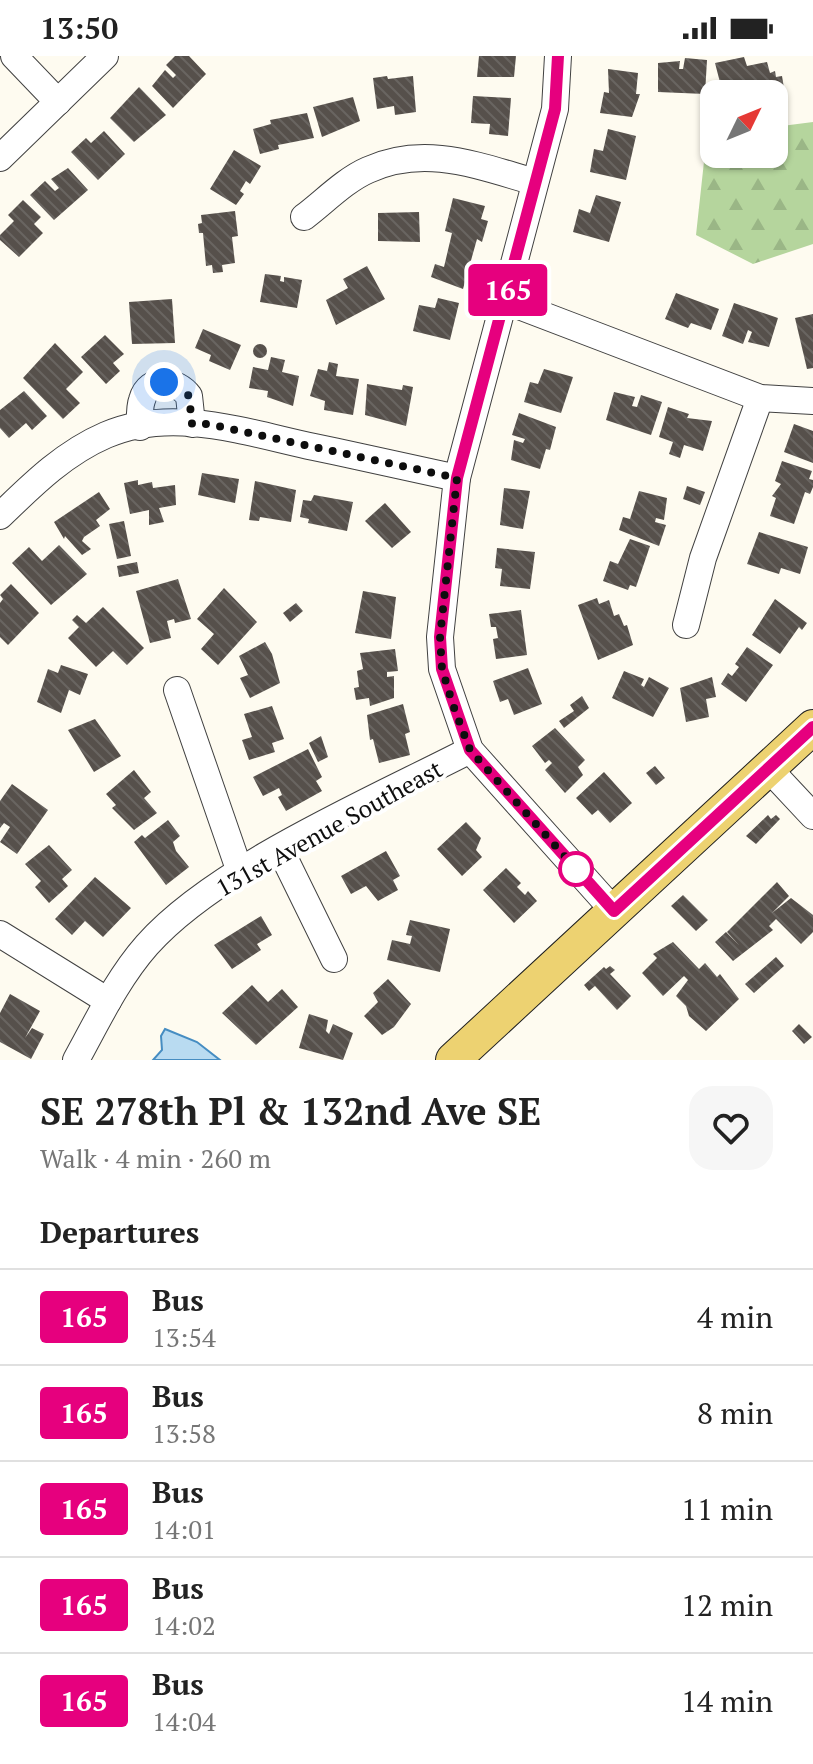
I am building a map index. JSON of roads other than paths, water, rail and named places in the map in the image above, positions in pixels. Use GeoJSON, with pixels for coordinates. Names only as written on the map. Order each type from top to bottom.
{"type":"FeatureCollection","features":[{"type":"Feature","properties":{"kind":"main road"},"geometry":{"type":"LineString","coordinates":[[466,1056],[614,911],[813,727]]}},
{"type":"Feature","properties":{"kind":"street"},"geometry":{"type":"LineString","coordinates":[[14,56],[58,102]]}},
{"type":"Feature","properties":{"kind":"street"},"geometry":{"type":"LineString","coordinates":[[0,158],[105,56]]}},
{"type":"Feature","properties":{"kind":"street"},"geometry":{"type":"LineString","coordinates":[[558,56],[555,109],[457,478],[440,637],[442,669],[470,750],[614,911]]}},
{"type":"Feature","properties":{"kind":"street"},"geometry":{"type":"LineString","coordinates":[[304,217],[366,170],[406,157],[442,156],[535,182]]}},
{"type":"Feature","properties":{"kind":"street"},"geometry":{"type":"LineString","coordinates":[[506,301],[760,398],[813,401]]}},
{"type":"Feature","properties":{"kind":"street"},"geometry":{"type":"LineString","coordinates":[[150,425],[142,399],[147,391],[164,382],[174,383],[189,396],[192,424]]}},
{"type":"Feature","properties":{"kind":"street"},"geometry":{"type":"LineString","coordinates":[[686,625],[703,558],[760,398]]}},
{"type":"Feature","properties":{"kind":"street"},"geometry":{"type":"LineString","coordinates":[[0,516],[45,472],[81,448],[109,434],[150,425],[208,424],[457,478]]}},
{"type":"Feature","properties":{"kind":"street"},"geometry":{"type":"LineString","coordinates":[[177,690],[240,872]]}},
{"type":"Feature","properties":{"kind":"street","name":"131st Avenue Southeast"},"geometry":{"type":"LineString","coordinates":[[76,1060],[108,1001],[146,946],[185,911],[240,872],[280,849],[470,750]]}},
{"type":"Feature","properties":{"kind":"street"},"geometry":{"type":"LineString","coordinates":[[769,769],[813,816]]}},
{"type":"Feature","properties":{"kind":"street"},"geometry":{"type":"LineString","coordinates":[[280,849],[334,959]]}},
{"type":"Feature","properties":{"kind":"street"},"geometry":{"type":"LineString","coordinates":[[0,934],[108,1001]]}},
{"type":"Feature","properties":{"kind":"water"},"geometry":{"type":"Polygon","coordinates":[[[165,1029],[197,1042],[220,1060],[153,1060],[162,1050],[161,1036],[165,1029]]]}}]}
